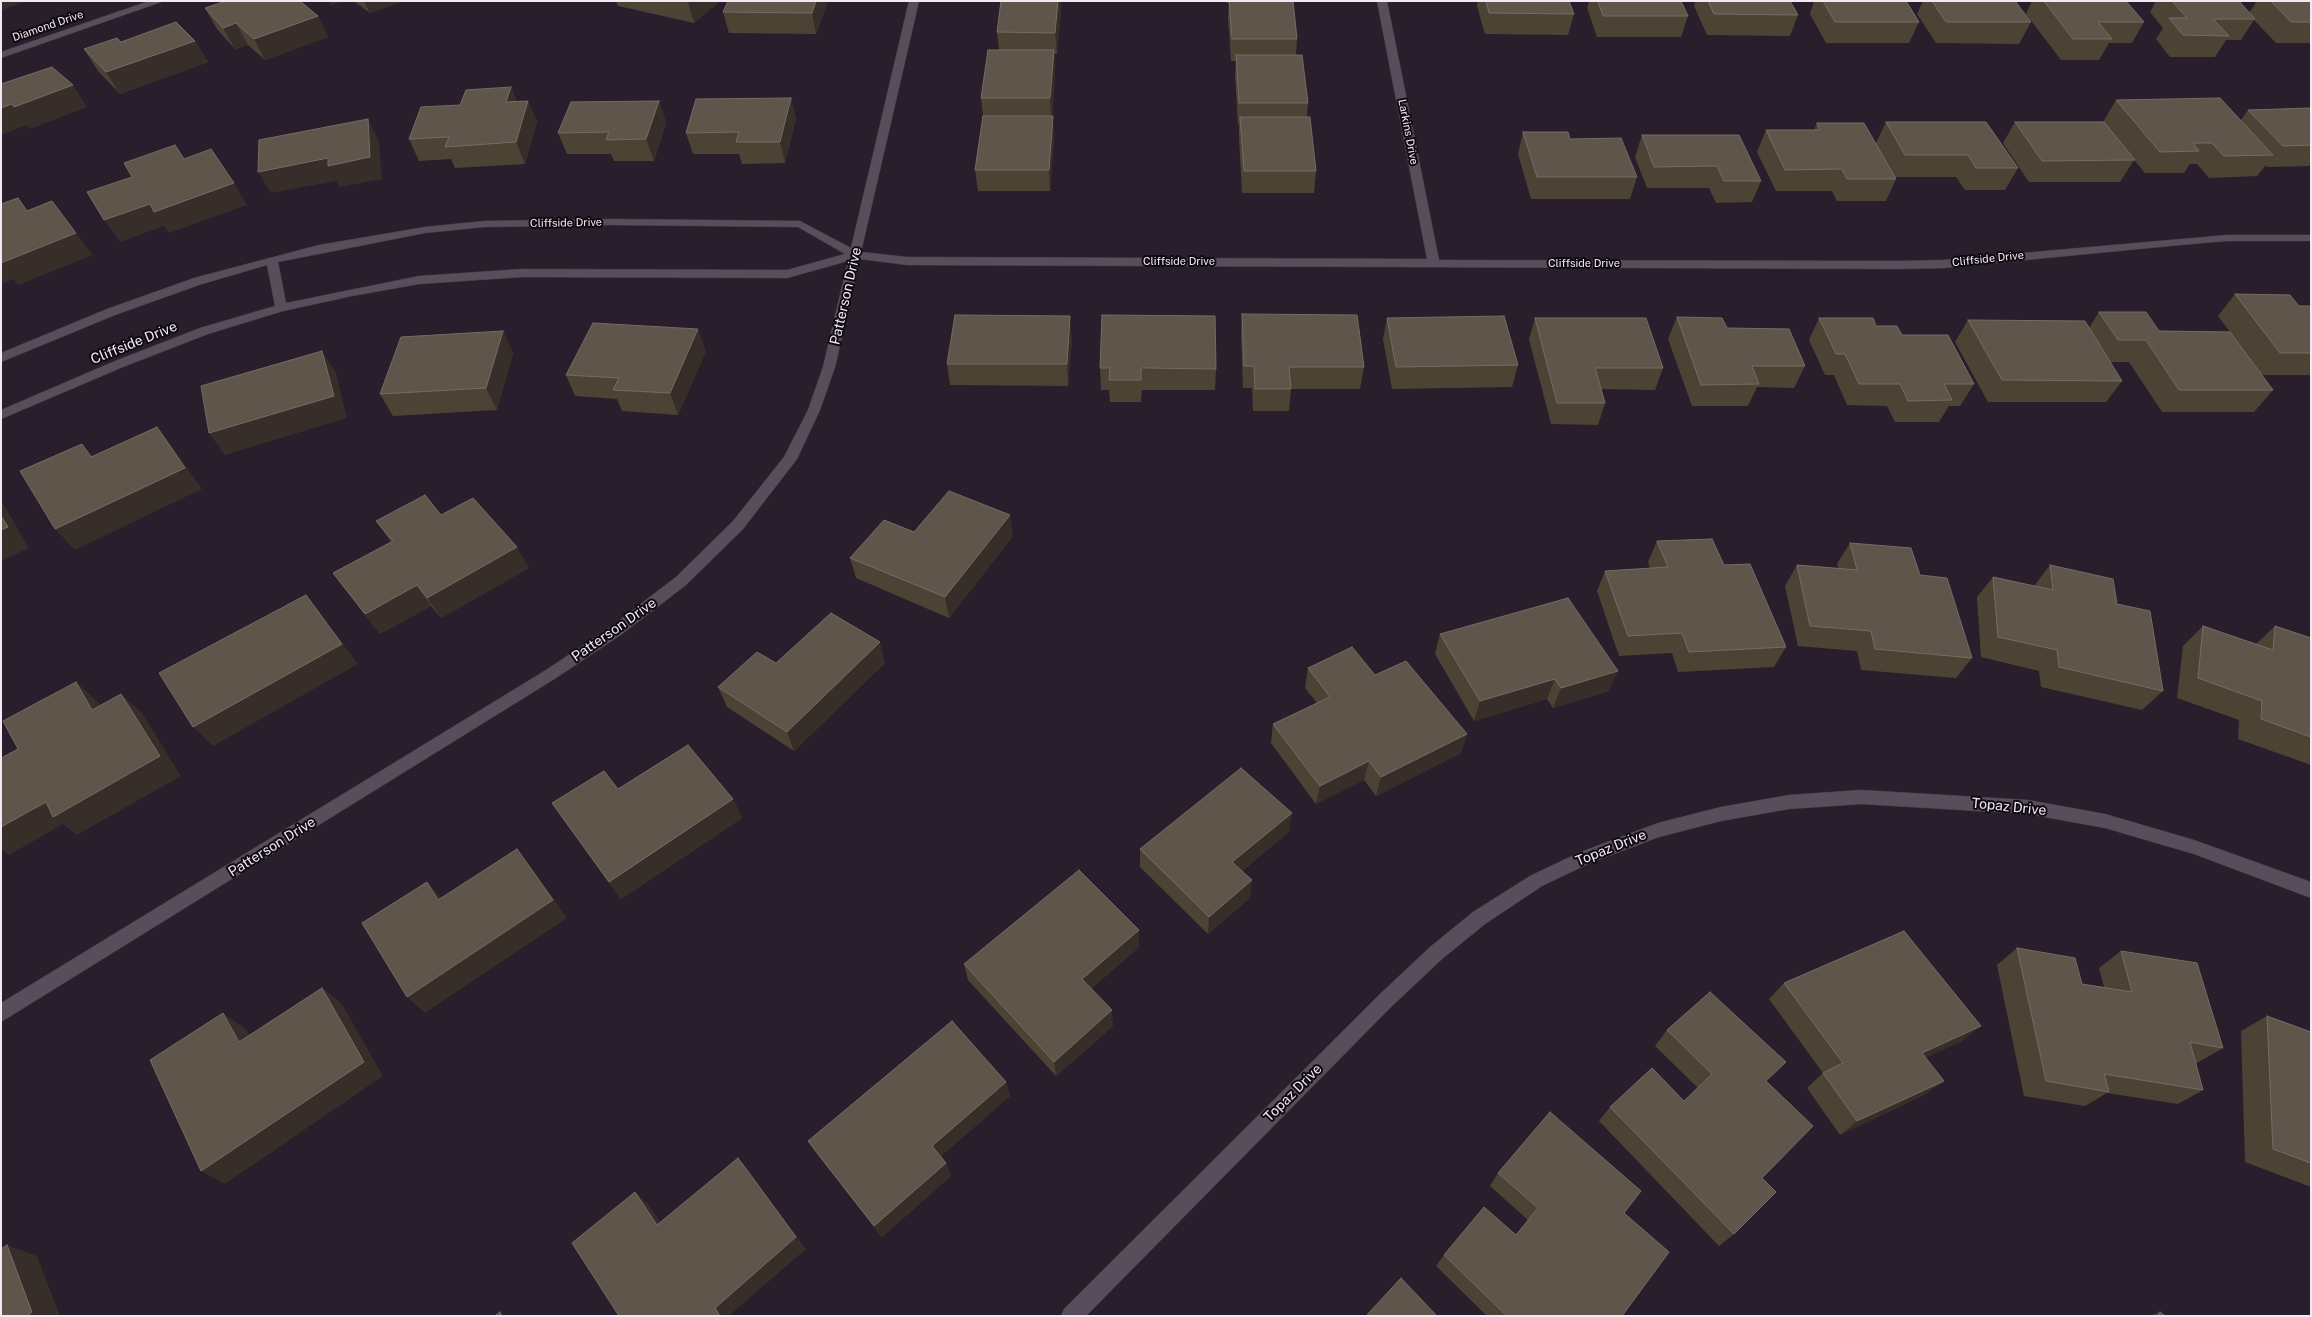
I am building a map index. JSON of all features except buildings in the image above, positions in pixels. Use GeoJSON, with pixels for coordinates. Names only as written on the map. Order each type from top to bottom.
{"type":"FeatureCollection","features":[{"type":"Feature","properties":{"kind":"street","name":"Diamond Drive"},"geometry":{"type":"LineString","coordinates":[[1,55],[159,1]]}},
{"type":"Feature","properties":{"kind":"street","name":"Patterson Drive"},"geometry":{"type":"LineString","coordinates":[[1,1014],[551,674],[617,630],[681,581],[738,525],[790,459],[814,410],[829,368],[914,1]]}},
{"type":"Feature","properties":{"kind":"street","name":"Larkins Drive"},"geometry":{"type":"LineString","coordinates":[[1382,1],[1434,263]]}},
{"type":"Feature","properties":{"kind":"street","name":"Cliffside Drive"},"geometry":{"type":"LineString","coordinates":[[1,358],[112,312],[198,281],[272,260],[356,242],[425,230],[484,224],[613,222],[800,224],[856,255]]}},
{"type":"Feature","properties":{"kind":"street","name":"Cliffside Drive"},"geometry":{"type":"LineString","coordinates":[[1,415],[119,364],[178,341],[281,308],[419,280],[522,273],[787,274],[856,255],[907,261],[1792,266],[1943,264],[2180,241],[2226,238],[2311,238]]}},
{"type":"Feature","properties":{"kind":"street"},"geometry":{"type":"LineString","coordinates":[[272,260],[281,308]]}},
{"type":"Feature","properties":{"kind":"street","name":"Topaz Drive"},"geometry":{"type":"LineString","coordinates":[[1071,1316],[1385,1001],[1457,935],[1479,918],[1536,881],[1584,858],[1658,830],[1721,814],[1789,802],[1852,798],[1931,800],[2028,807],[2105,821],[2194,847],[2311,890]]}}]}
